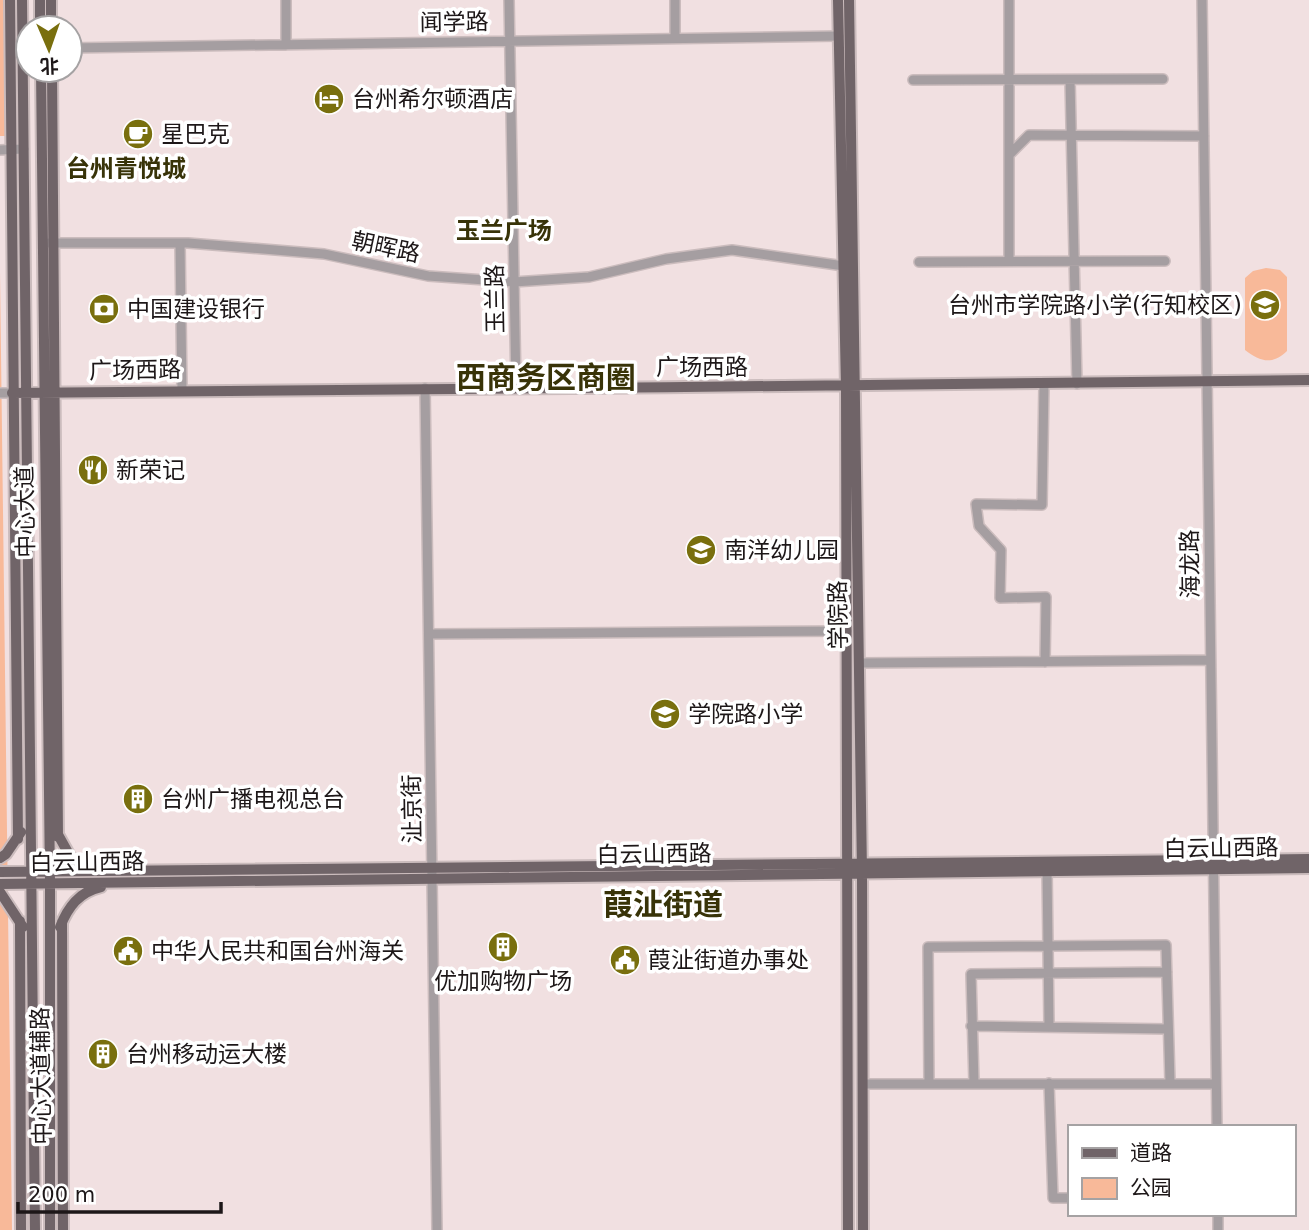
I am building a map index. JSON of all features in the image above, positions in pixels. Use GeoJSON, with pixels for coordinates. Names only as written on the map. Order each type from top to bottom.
{"type":"FeatureCollection","features":[{"type":"Feature","properties":{"kind":"main road"},"geometry":{"type":"LineString","coordinates":[[10,0],[5,150],[6,393],[18,839]]}},
{"type":"Feature","properties":{"kind":"main road","name":"学院路"},"geometry":{"type":"LineString","coordinates":[[838,0],[844,266],[851,388],[859,663],[863,1230]]}},
{"type":"Feature","properties":{"kind":"main road","name":"学院路"},"geometry":{"type":"LineString","coordinates":[[848,1230],[847,631],[851,388],[849,0]]}},
{"type":"Feature","properties":{"kind":"main road","name":"中心大道"},"geometry":{"type":"LineString","coordinates":[[21,3],[35,1230]]}},
{"type":"Feature","properties":{"kind":"main road"},"geometry":{"type":"LineString","coordinates":[[42,84],[48,243],[58,837]]}},
{"type":"Feature","properties":{"kind":"main road"},"geometry":{"type":"LineString","coordinates":[[48,243],[52,84]]}},
{"type":"Feature","properties":{"kind":"main road","name":"广场西路"},"geometry":{"type":"LineString","coordinates":[[6,393],[425,388],[851,388],[1309,380]]}},
{"type":"Feature","properties":{"kind":"main road","name":"中心大道"},"geometry":{"type":"LineString","coordinates":[[50,393],[50,1230]]}},
{"type":"Feature","properties":{"kind":"main road","name":"白云山西路"},"geometry":{"type":"LineString","coordinates":[[49,810],[58,837],[71,858],[127,870]]}},
{"type":"Feature","properties":{"kind":"main road","name":"中心大道"},"geometry":{"type":"LineString","coordinates":[[0,858],[18,839],[30,814]]}},
{"type":"Feature","properties":{"kind":"main road","name":"白云山西路"},"geometry":{"type":"LineString","coordinates":[[0,884],[50,871],[432,866],[1047,870],[1309,859]]}},
{"type":"Feature","properties":{"kind":"main road","name":"白云山西路"},"geometry":{"type":"LineString","coordinates":[[862,868],[1213,864],[1309,868]]}},
{"type":"Feature","properties":{"kind":"main road","name":"白云山西路"},"geometry":{"type":"LineString","coordinates":[[0,872],[50,883],[432,878],[848,868]]}},
{"type":"Feature","properties":{"kind":"main road","name":"中心大道"},"geometry":{"type":"LineString","coordinates":[[50,953],[70,905],[91,890],[121,882]]}},
{"type":"Feature","properties":{"kind":"main road","name":"中心大道"},"geometry":{"type":"LineString","coordinates":[[0,892],[20,921],[31,945]]}},
{"type":"Feature","properties":{"kind":"main road","name":"中心大道辅路"},"geometry":{"type":"LineString","coordinates":[[20,921],[21,1230]]}},
{"type":"Feature","properties":{"kind":"main road","name":"中心大道辅路"},"geometry":{"type":"LineString","coordinates":[[62,922],[63,1230]]}},
{"type":"Feature","properties":{"kind":"street"},"geometry":{"type":"LineString","coordinates":[[286,0],[286,45]]}},
{"type":"Feature","properties":{"kind":"street","name":"玉兰路"},"geometry":{"type":"LineString","coordinates":[[509,0],[516,388]]}},
{"type":"Feature","properties":{"kind":"street"},"geometry":{"type":"LineString","coordinates":[[675,0],[675,38]]}},
{"type":"Feature","properties":{"kind":"street"},"geometry":{"type":"LineString","coordinates":[[1009,0],[1009,260]]}},
{"type":"Feature","properties":{"kind":"street","name":"海龙路"},"geometry":{"type":"LineString","coordinates":[[1202,0],[1217,1125]]}},
{"type":"Feature","properties":{"kind":"street","name":"闻学路"},"geometry":{"type":"LineString","coordinates":[[84,48],[839,36]]}},
{"type":"Feature","properties":{"kind":"street"},"geometry":{"type":"LineString","coordinates":[[1070,79],[1077,384]]}},
{"type":"Feature","properties":{"kind":"street"},"geometry":{"type":"LineString","coordinates":[[913,80],[1163,79]]}},
{"type":"Feature","properties":{"kind":"street"},"geometry":{"type":"LineString","coordinates":[[1011,154],[1029,135],[1204,136]]}},
{"type":"Feature","properties":{"kind":"street"},"geometry":{"type":"LineString","coordinates":[[5,150],[24,149]]}},
{"type":"Feature","properties":{"kind":"street","name":"朝晖路"},"geometry":{"type":"LineString","coordinates":[[48,243],[180,243],[324,254],[428,276],[514,282],[589,277],[666,260],[732,250],[844,266]]}},
{"type":"Feature","properties":{"kind":"street"},"geometry":{"type":"LineString","coordinates":[[180,243],[182,391]]}},
{"type":"Feature","properties":{"kind":"street"},"geometry":{"type":"LineString","coordinates":[[919,262],[1165,261]]}},
{"type":"Feature","properties":{"kind":"street"},"geometry":{"type":"LineString","coordinates":[[1044,384],[1042,505],[976,504],[979,526],[1001,550],[1000,598],[1046,597],[1045,662]]}},
{"type":"Feature","properties":{"kind":"street","name":"沚京街"},"geometry":{"type":"LineString","coordinates":[[425,388],[437,1230]]}},
{"type":"Feature","properties":{"kind":"street"},"geometry":{"type":"LineString","coordinates":[[429,634],[847,631]]}},
{"type":"Feature","properties":{"kind":"street"},"geometry":{"type":"LineString","coordinates":[[859,663],[1210,660]]}},
{"type":"Feature","properties":{"kind":"street"},"geometry":{"type":"LineString","coordinates":[[1047,870],[1049,1025]]}},
{"type":"Feature","properties":{"kind":"street"},"geometry":{"type":"LineString","coordinates":[[929,1084],[928,947],[1166,945],[1170,1082]]}},
{"type":"Feature","properties":{"kind":"street"},"geometry":{"type":"LineString","coordinates":[[974,1083],[971,974],[1167,972]]}},
{"type":"Feature","properties":{"kind":"street"},"geometry":{"type":"LineString","coordinates":[[971,1026],[1049,1025],[1168,1029]]}},
{"type":"Feature","properties":{"kind":"street"},"geometry":{"type":"LineString","coordinates":[[1049,1083],[1053,1198],[1068,1198]]}},
{"type":"Feature","properties":{"kind":"street"},"geometry":{"type":"LineString","coordinates":[[863,1084],[1216,1084]]}},
{"type":"Feature","properties":{"kind":"green space"},"geometry":{"type":"Polygon","coordinates":[[[0,0],[7,0],[8,136],[0,136],[0,0]]]}},
{"type":"Feature","properties":{"kind":"green space"},"geometry":{"type":"Polygon","coordinates":[[[1266,268],[1280,270],[1287,277],[1287,351],[1272,360],[1261,359],[1245,350],[1245,278],[1253,271],[1266,268]]]}},
{"type":"Feature","properties":{"kind":"green space"},"geometry":{"type":"Polygon","coordinates":[[[0,272],[12,1230],[0,1230],[0,272]]]}},
{"type":"Feature","properties":{"kind":"place","name":"台州希尔顿酒店"},"geometry":{"type":"Point","coordinates":[329,99]}},
{"type":"Feature","properties":{"kind":"place","name":"星巴克"},"geometry":{"type":"Point","coordinates":[138,134]}},
{"type":"Feature","properties":{"kind":"place","name":"台州市学院路小学(行知校区)"},"geometry":{"type":"Point","coordinates":[1265,305]}},
{"type":"Feature","properties":{"kind":"place","name":"中国建设银行"},"geometry":{"type":"Point","coordinates":[104,309]}},
{"type":"Feature","properties":{"kind":"place","name":"新荣记"},"geometry":{"type":"Point","coordinates":[93,470]}},
{"type":"Feature","properties":{"kind":"place","name":"南洋幼儿园"},"geometry":{"type":"Point","coordinates":[701,550]}},
{"type":"Feature","properties":{"kind":"place","name":"学院路小学"},"geometry":{"type":"Point","coordinates":[665,714]}},
{"type":"Feature","properties":{"kind":"place","name":"台州广播电视总台"},"geometry":{"type":"Point","coordinates":[138,799]}},
{"type":"Feature","properties":{"kind":"place","name":"优加购物广场"},"geometry":{"type":"Point","coordinates":[503,947]}},
{"type":"Feature","properties":{"kind":"place","name":"中华人民共和国台州海关"},"geometry":{"type":"Point","coordinates":[128,951]}},
{"type":"Feature","properties":{"kind":"place","name":"葭沚街道办事处"},"geometry":{"type":"Point","coordinates":[625,960]}},
{"type":"Feature","properties":{"kind":"place","name":"台州移动运大楼"},"geometry":{"type":"Point","coordinates":[103,1054]}},
{"type":"Feature","properties":{"kind":"district","name":"台州青悦城"},"geometry":{"type":"Point","coordinates":[126,169]}},
{"type":"Feature","properties":{"kind":"district","name":"玉兰广场"},"geometry":{"type":"Point","coordinates":[504,231]}},
{"type":"Feature","properties":{"kind":"district","name":"西商务区商圈"},"geometry":{"type":"Point","coordinates":[546,377]}},
{"type":"Feature","properties":{"kind":"district","name":"葭沚街道"},"geometry":{"type":"Point","coordinates":[663,904]}}]}
